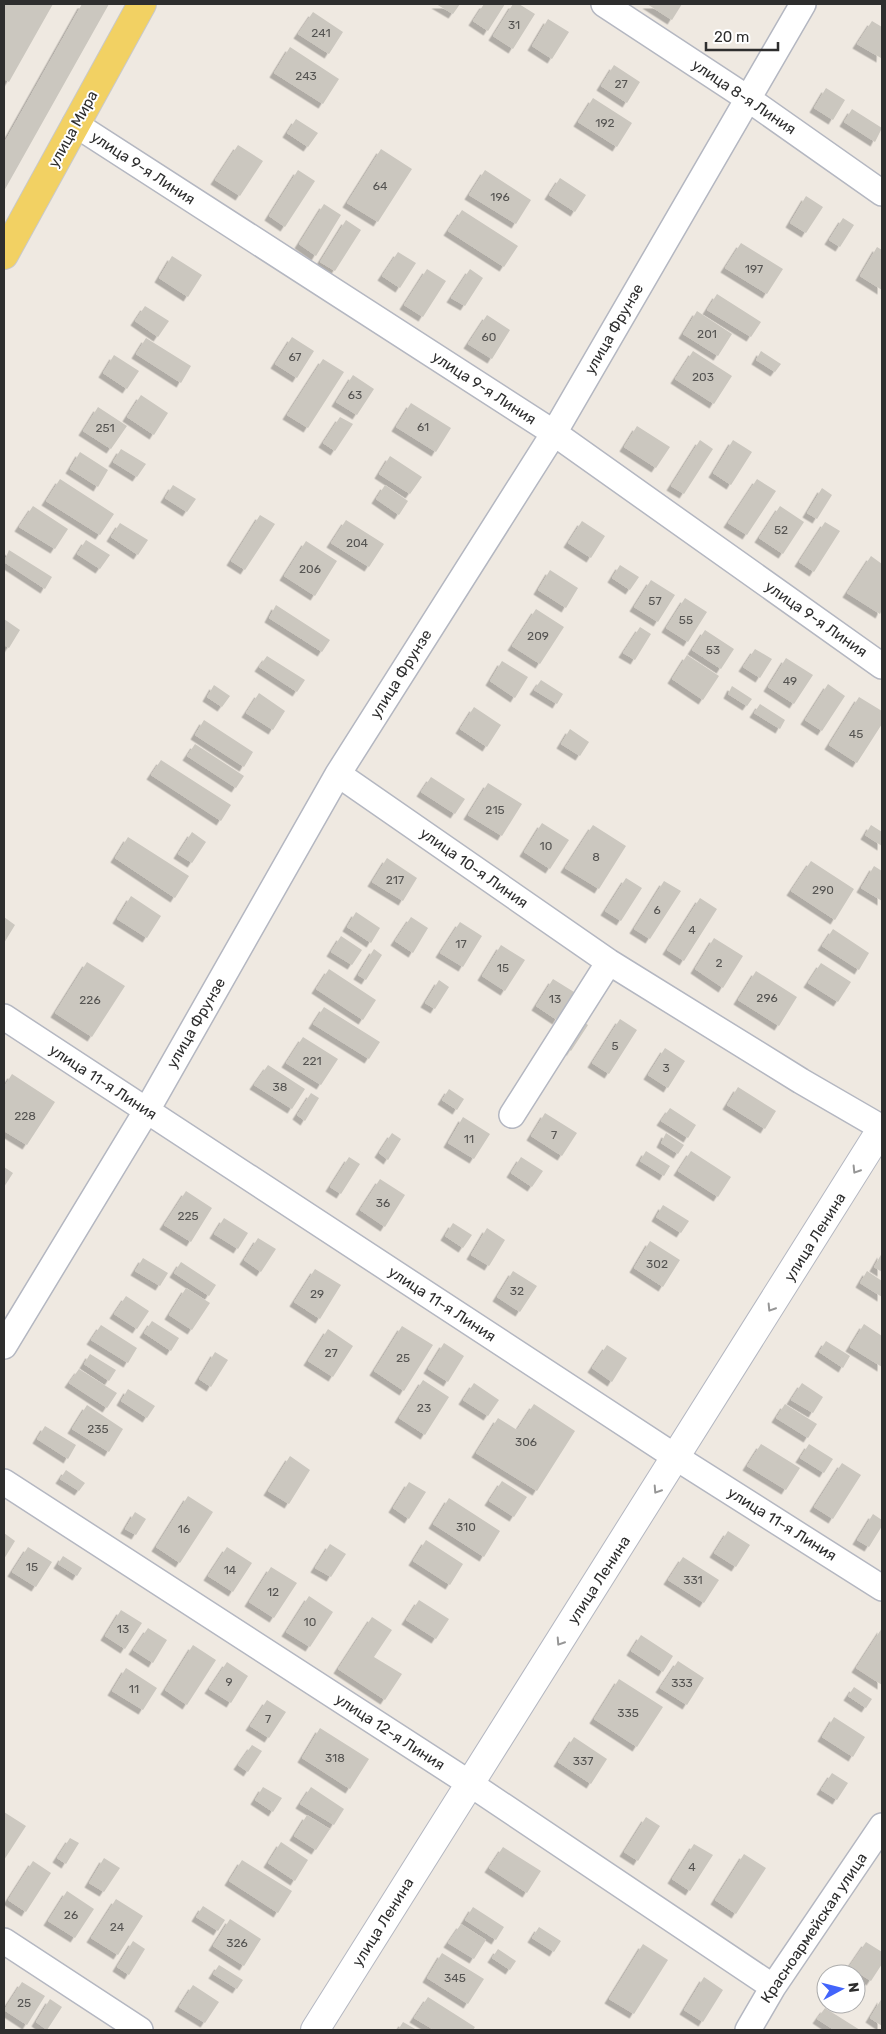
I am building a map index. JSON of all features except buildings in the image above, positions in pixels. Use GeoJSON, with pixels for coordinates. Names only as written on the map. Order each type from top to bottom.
{"type":"FeatureCollection","features":[{"type":"Feature","properties":{"kind":"main road","name":"улица Мира"},"geometry":{"type":"LineString","coordinates":[[4,255],[142,4]]}},
{"type":"Feature","properties":{"kind":"main road","name":"улица Ленина"},"geometry":{"type":"LineString","coordinates":[[315,2030],[677,1458],[882,1128]]}},
{"type":"Feature","properties":{"kind":"street","name":"улица 8-я Линия"},"geometry":{"type":"LineString","coordinates":[[604,4],[747,98],[882,194]]}},
{"type":"Feature","properties":{"kind":"street","name":"улица Фрунзе"},"geometry":{"type":"LineString","coordinates":[[4,1346],[147,1110],[338,774],[554,433],[803,4]]}},
{"type":"Feature","properties":{"kind":"street","name":"улица 9-я Линия"},"geometry":{"type":"LineString","coordinates":[[75,124],[554,433],[881,661]]}},
{"type":"Feature","properties":{"kind":"street","name":"улица 10-я Линия"},"geometry":{"type":"LineString","coordinates":[[338,774],[610,962],[801,1081],[882,1128]]}},
{"type":"Feature","properties":{"kind":"street"},"geometry":{"type":"LineString","coordinates":[[512,1115],[610,962]]}},
{"type":"Feature","properties":{"kind":"street","name":"улица 11-я Линия"},"geometry":{"type":"LineString","coordinates":[[4,1017],[677,1458],[882,1588]]}},
{"type":"Feature","properties":{"kind":"street","name":"улица 12-я Линия"},"geometry":{"type":"LineString","coordinates":[[4,1482],[470,1783],[773,1987]]}},
{"type":"Feature","properties":{"kind":"street","name":"Красноармейская улица"},"geometry":{"type":"LineString","coordinates":[[748,2030],[773,1987],[882,1826]]}},
{"type":"Feature","properties":{"kind":"street"},"geometry":{"type":"LineString","coordinates":[[4,1941],[140,2030]]}}]}
